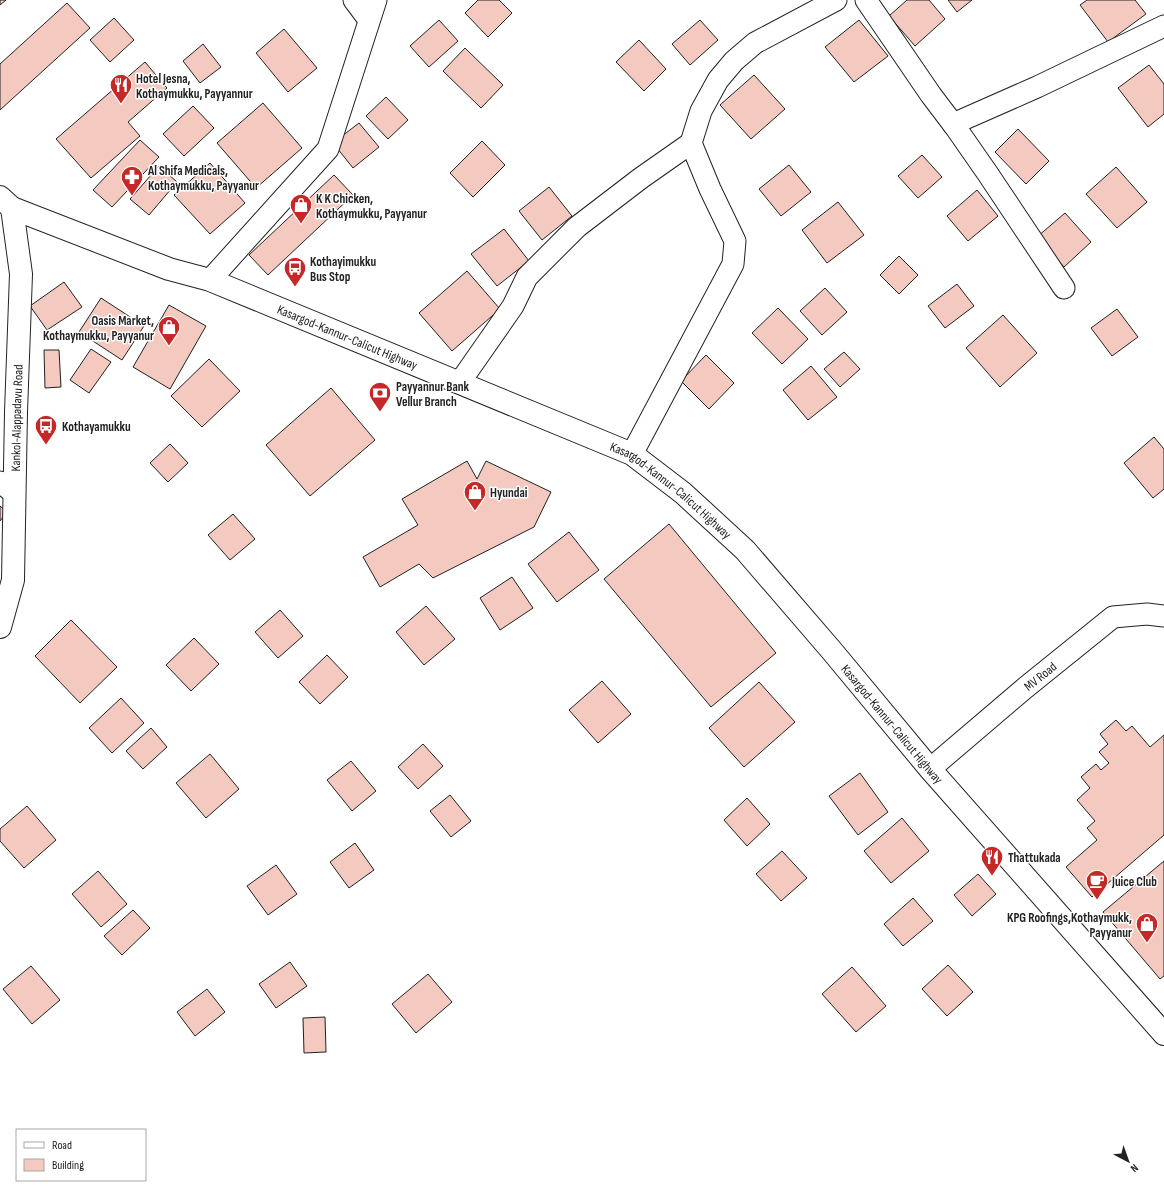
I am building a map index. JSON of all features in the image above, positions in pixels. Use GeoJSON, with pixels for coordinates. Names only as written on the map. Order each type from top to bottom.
{"type":"FeatureCollection","features":[{"type":"Feature","properties":{"kind":"main road","name":"Kasargod-Kannur-Calicut Highway"},"geometry":{"type":"LineString","coordinates":[[6,203],[169,269],[210,280],[632,454],[683,493],[745,550],[832,651],[930,769],[1164,1034]]}},
{"type":"Feature","properties":{"kind":"main road","name":"Kankol-Alappadavu Road"},"geometry":{"type":"LineString","coordinates":[[0,627],[13,580],[7,488],[21,274],[6,203]]}},
{"type":"Feature","properties":{"kind":"street"},"geometry":{"type":"LineString","coordinates":[[354,0],[369,20]]}},
{"type":"Feature","properties":{"kind":"street"},"geometry":{"type":"LineString","coordinates":[[210,280],[328,148],[376,0]]}},
{"type":"Feature","properties":{"kind":"street"},"geometry":{"type":"LineString","coordinates":[[460,382],[513,306],[527,277],[577,227],[641,178],[691,143],[701,111],[718,80],[734,61],[755,43],[836,0]]}},
{"type":"Feature","properties":{"kind":"street"},"geometry":{"type":"LineString","coordinates":[[866,0],[931,95],[953,124],[1064,288]]}},
{"type":"Feature","properties":{"kind":"street"},"geometry":{"type":"LineString","coordinates":[[953,124],[1037,87],[1164,26]]}},
{"type":"Feature","properties":{"kind":"street"},"geometry":{"type":"LineString","coordinates":[[632,454],[733,264],[735,241],[710,189],[691,143]]}},
{"type":"Feature","properties":{"kind":"street","name":"MV Road"},"geometry":{"type":"LineString","coordinates":[[930,769],[1025,688],[1113,617],[1147,614],[1164,616]]}},
{"type":"Feature","properties":{"kind":"building"},"geometry":{"type":"Polygon","coordinates":[[[0,0],[6,0],[0,5],[0,0]]]}},
{"type":"Feature","properties":{"kind":"building"},"geometry":{"type":"Polygon","coordinates":[[[478,0],[499,0],[512,13],[488,37],[465,13],[478,0]]]}},
{"type":"Feature","properties":{"kind":"building"},"geometry":{"type":"Polygon","coordinates":[[[907,0],[929,0],[945,19],[915,46],[889,16],[907,0]]]}},
{"type":"Feature","properties":{"kind":"building"},"geometry":{"type":"Polygon","coordinates":[[[948,0],[972,0],[957,12],[948,0]]]}},
{"type":"Feature","properties":{"kind":"building"},"geometry":{"type":"Polygon","coordinates":[[[1087,0],[1135,0],[1146,14],[1108,42],[1080,5],[1087,0]]]}},
{"type":"Feature","properties":{"kind":"building"},"geometry":{"type":"Polygon","coordinates":[[[67,3],[90,28],[0,110],[0,64],[67,3]]]}},
{"type":"Feature","properties":{"kind":"building"},"geometry":{"type":"Polygon","coordinates":[[[114,18],[134,40],[110,62],[90,40],[114,18]]]}},
{"type":"Feature","properties":{"kind":"building"},"geometry":{"type":"Polygon","coordinates":[[[439,20],[458,41],[429,67],[410,46],[439,20]]]}},
{"type":"Feature","properties":{"kind":"building"},"geometry":{"type":"Polygon","coordinates":[[[700,20],[718,40],[690,65],[672,44],[700,20]]]}},
{"type":"Feature","properties":{"kind":"building"},"geometry":{"type":"Polygon","coordinates":[[[859,20],[888,56],[854,82],[825,47],[859,20]]]}},
{"type":"Feature","properties":{"kind":"building"},"geometry":{"type":"Polygon","coordinates":[[[284,29],[317,68],[288,92],[256,53],[284,29]]]}},
{"type":"Feature","properties":{"kind":"building"},"geometry":{"type":"Polygon","coordinates":[[[639,40],[666,69],[644,91],[616,62],[639,40]]]}},
{"type":"Feature","properties":{"kind":"building"},"geometry":{"type":"Polygon","coordinates":[[[203,44],[221,67],[200,83],[183,61],[203,44]]]}},
{"type":"Feature","properties":{"kind":"building"},"geometry":{"type":"Polygon","coordinates":[[[465,48],[503,85],[481,108],[443,71],[465,48]]]}},
{"type":"Feature","properties":{"kind":"building","name":"Hotel Jesna, Kothaymukku, Payyannur"},"geometry":{"type":"Polygon","coordinates":[[[145,62],[167,88],[128,122],[140,136],[91,178],[56,139],[145,62]]]}},
{"type":"Feature","properties":{"kind":"building"},"geometry":{"type":"Polygon","coordinates":[[[1149,65],[1164,84],[1164,114],[1148,127],[1118,88],[1149,65]]]}},
{"type":"Feature","properties":{"kind":"building"},"geometry":{"type":"Polygon","coordinates":[[[754,75],[785,109],[751,139],[720,105],[754,75]]]}},
{"type":"Feature","properties":{"kind":"building"},"geometry":{"type":"Polygon","coordinates":[[[386,97],[408,120],[388,139],[366,116],[386,97]]]}},
{"type":"Feature","properties":{"kind":"building"},"geometry":{"type":"Polygon","coordinates":[[[263,103],[302,148],[256,188],[217,143],[263,103]]]}},
{"type":"Feature","properties":{"kind":"building"},"geometry":{"type":"Polygon","coordinates":[[[193,106],[214,128],[184,156],[163,134],[193,106]]]}},
{"type":"Feature","properties":{"kind":"building"},"geometry":{"type":"Polygon","coordinates":[[[359,123],[379,147],[353,168],[333,143],[359,123]]]}},
{"type":"Feature","properties":{"kind":"building"},"geometry":{"type":"Polygon","coordinates":[[[1018,129],[1049,161],[1026,184],[995,152],[1018,129]]]}},
{"type":"Feature","properties":{"kind":"building"},"geometry":{"type":"Polygon","coordinates":[[[140,140],[159,157],[112,207],[93,190],[140,140]]]}},
{"type":"Feature","properties":{"kind":"building"},"geometry":{"type":"Polygon","coordinates":[[[482,141],[505,165],[473,197],[450,173],[482,141]]]}},
{"type":"Feature","properties":{"kind":"building"},"geometry":{"type":"Polygon","coordinates":[[[922,155],[942,177],[918,198],[898,176],[922,155]]]}},
{"type":"Feature","properties":{"kind":"building"},"geometry":{"type":"Polygon","coordinates":[[[210,163],[245,203],[210,234],[174,195],[210,163]]]}},
{"type":"Feature","properties":{"kind":"building"},"geometry":{"type":"Polygon","coordinates":[[[789,165],[811,192],[781,216],[759,189],[789,165]]]}},
{"type":"Feature","properties":{"kind":"building"},"geometry":{"type":"Polygon","coordinates":[[[159,166],[177,182],[149,215],[130,199],[159,166]]]}},
{"type":"Feature","properties":{"kind":"building"},"geometry":{"type":"Polygon","coordinates":[[[1116,167],[1147,202],[1117,228],[1086,194],[1116,167]]]}},
{"type":"Feature","properties":{"kind":"building","name":"K K Chicken, Kothaymukku, Payyanur"},"geometry":{"type":"Polygon","coordinates":[[[334,175],[353,195],[268,275],[249,255],[334,175]]]}},
{"type":"Feature","properties":{"kind":"building"},"geometry":{"type":"Polygon","coordinates":[[[549,187],[572,216],[542,240],[519,211],[549,187]]]}},
{"type":"Feature","properties":{"kind":"building"},"geometry":{"type":"Polygon","coordinates":[[[977,190],[998,216],[968,241],[947,216],[977,190]]]}},
{"type":"Feature","properties":{"kind":"building"},"geometry":{"type":"Polygon","coordinates":[[[838,202],[864,235],[827,263],[802,230],[838,202]]]}},
{"type":"Feature","properties":{"kind":"building"},"geometry":{"type":"Polygon","coordinates":[[[1065,213],[1091,242],[1064,267],[1037,237],[1065,213]]]}},
{"type":"Feature","properties":{"kind":"building"},"geometry":{"type":"Polygon","coordinates":[[[504,229],[529,261],[497,286],[471,254],[504,229]]]}},
{"type":"Feature","properties":{"kind":"building"},"geometry":{"type":"Polygon","coordinates":[[[899,256],[918,275],[899,294],[880,275],[899,256]]]}},
{"type":"Feature","properties":{"kind":"building"},"geometry":{"type":"Polygon","coordinates":[[[467,271],[500,309],[452,351],[419,313],[467,271]]]}},
{"type":"Feature","properties":{"kind":"building"},"geometry":{"type":"Polygon","coordinates":[[[64,282],[82,307],[47,330],[30,306],[64,282]]]}},
{"type":"Feature","properties":{"kind":"building"},"geometry":{"type":"Polygon","coordinates":[[[957,284],[974,306],[945,328],[928,306],[957,284]]]}},
{"type":"Feature","properties":{"kind":"building"},"geometry":{"type":"Polygon","coordinates":[[[825,288],[847,312],[822,335],[800,311],[825,288]]]}},
{"type":"Feature","properties":{"kind":"building"},"geometry":{"type":"Polygon","coordinates":[[[101,298],[144,326],[122,360],[79,332],[101,298]]]}},
{"type":"Feature","properties":{"kind":"building","name":"Oasis Market, Kothaymukku, Payyanur"},"geometry":{"type":"Polygon","coordinates":[[[169,305],[206,326],[170,389],[133,367],[169,305]]]}},
{"type":"Feature","properties":{"kind":"building"},"geometry":{"type":"Polygon","coordinates":[[[778,308],[808,339],[782,364],[752,333],[778,308]]]}},
{"type":"Feature","properties":{"kind":"building"},"geometry":{"type":"Polygon","coordinates":[[[1117,309],[1138,337],[1112,356],[1091,328],[1117,309]]]}},
{"type":"Feature","properties":{"kind":"building"},"geometry":{"type":"Polygon","coordinates":[[[1003,315],[1037,353],[1000,387],[966,348],[1003,315]]]}},
{"type":"Feature","properties":{"kind":"building"},"geometry":{"type":"Polygon","coordinates":[[[91,349],[111,362],[89,393],[70,380],[91,349]]]}},
{"type":"Feature","properties":{"kind":"building"},"geometry":{"type":"Polygon","coordinates":[[[44,350],[59,350],[61,387],[45,388],[44,350]]]}},
{"type":"Feature","properties":{"kind":"building"},"geometry":{"type":"Polygon","coordinates":[[[844,352],[860,369],[840,387],[824,369],[844,352]]]}},
{"type":"Feature","properties":{"kind":"building"},"geometry":{"type":"Polygon","coordinates":[[[706,355],[734,383],[709,409],[681,381],[706,355]]]}},
{"type":"Feature","properties":{"kind":"building"},"geometry":{"type":"Polygon","coordinates":[[[209,359],[240,391],[202,427],[171,396],[209,359]]]}},
{"type":"Feature","properties":{"kind":"building"},"geometry":{"type":"Polygon","coordinates":[[[811,366],[837,397],[808,420],[783,390],[811,366]]]}},
{"type":"Feature","properties":{"kind":"building"},"geometry":{"type":"Polygon","coordinates":[[[331,388],[375,440],[310,496],[266,445],[331,388]]]}},
{"type":"Feature","properties":{"kind":"building"},"geometry":{"type":"Polygon","coordinates":[[[1154,437],[1164,449],[1164,489],[1153,498],[1124,463],[1154,437]]]}},
{"type":"Feature","properties":{"kind":"building"},"geometry":{"type":"Polygon","coordinates":[[[170,444],[188,463],[168,482],[150,463],[170,444]]]}},
{"type":"Feature","properties":{"kind":"building","name":"Hyundai"},"geometry":{"type":"Polygon","coordinates":[[[467,461],[477,479],[486,461],[551,492],[534,527],[433,578],[419,564],[380,587],[363,557],[418,525],[402,499],[467,461]]]}},
{"type":"Feature","properties":{"kind":"building"},"geometry":{"type":"Polygon","coordinates":[[[0,506],[7,512],[0,521],[0,506]]]}},
{"type":"Feature","properties":{"kind":"building"},"geometry":{"type":"Polygon","coordinates":[[[233,514],[255,539],[230,560],[208,535],[233,514]]]}},
{"type":"Feature","properties":{"kind":"building"},"geometry":{"type":"Polygon","coordinates":[[[669,524],[776,653],[711,707],[604,579],[669,524]]]}},
{"type":"Feature","properties":{"kind":"building"},"geometry":{"type":"Polygon","coordinates":[[[569,532],[599,570],[557,602],[528,564],[569,532]]]}},
{"type":"Feature","properties":{"kind":"building"},"geometry":{"type":"Polygon","coordinates":[[[512,577],[533,608],[500,630],[480,598],[512,577]]]}},
{"type":"Feature","properties":{"kind":"building"},"geometry":{"type":"Polygon","coordinates":[[[426,606],[455,639],[424,665],[396,632],[426,606]]]}},
{"type":"Feature","properties":{"kind":"building"},"geometry":{"type":"Polygon","coordinates":[[[280,610],[303,636],[278,658],[255,632],[280,610]]]}},
{"type":"Feature","properties":{"kind":"building"},"geometry":{"type":"Polygon","coordinates":[[[71,620],[117,667],[80,703],[35,656],[71,620]]]}},
{"type":"Feature","properties":{"kind":"building"},"geometry":{"type":"Polygon","coordinates":[[[194,638],[219,664],[191,691],[166,665],[194,638]]]}},
{"type":"Feature","properties":{"kind":"building"},"geometry":{"type":"Polygon","coordinates":[[[327,655],[348,677],[320,704],[299,682],[327,655]]]}},
{"type":"Feature","properties":{"kind":"building"},"geometry":{"type":"Polygon","coordinates":[[[602,681],[631,714],[598,743],[569,710],[602,681]]]}},
{"type":"Feature","properties":{"kind":"building"},"geometry":{"type":"Polygon","coordinates":[[[759,682],[795,722],[744,767],[709,728],[759,682]]]}},
{"type":"Feature","properties":{"kind":"building"},"geometry":{"type":"Polygon","coordinates":[[[121,698],[144,723],[112,753],[89,728],[121,698]]]}},
{"type":"Feature","properties":{"kind":"building"},"geometry":{"type":"Polygon","coordinates":[[[1116,720],[1126,731],[1132,726],[1150,747],[1164,735],[1164,835],[1092,897],[1066,867],[1097,840],[1087,828],[1095,821],[1077,800],[1090,788],[1081,777],[1096,764],[1101,770],[1109,763],[1099,752],[1108,744],[1100,734],[1116,720]]]}},
{"type":"Feature","properties":{"kind":"building"},"geometry":{"type":"Polygon","coordinates":[[[151,728],[167,747],[143,769],[126,751],[151,728]]]}},
{"type":"Feature","properties":{"kind":"building"},"geometry":{"type":"Polygon","coordinates":[[[423,744],[443,766],[418,789],[398,767],[423,744]]]}},
{"type":"Feature","properties":{"kind":"building"},"geometry":{"type":"Polygon","coordinates":[[[210,754],[239,789],[206,818],[176,783],[210,754]]]}},
{"type":"Feature","properties":{"kind":"building"},"geometry":{"type":"Polygon","coordinates":[[[351,761],[376,791],[352,811],[327,780],[351,761]]]}},
{"type":"Feature","properties":{"kind":"building"},"geometry":{"type":"Polygon","coordinates":[[[860,773],[888,812],[858,835],[829,796],[860,773]]]}},
{"type":"Feature","properties":{"kind":"building"},"geometry":{"type":"Polygon","coordinates":[[[450,795],[471,821],[451,837],[430,811],[450,795]]]}},
{"type":"Feature","properties":{"kind":"building"},"geometry":{"type":"Polygon","coordinates":[[[747,798],[770,824],[747,846],[724,820],[747,798]]]}},
{"type":"Feature","properties":{"kind":"building"},"geometry":{"type":"Polygon","coordinates":[[[27,806],[56,840],[24,868],[0,841],[0,829],[27,806]]]}},
{"type":"Feature","properties":{"kind":"building"},"geometry":{"type":"Polygon","coordinates":[[[902,818],[929,851],[891,883],[864,851],[902,818]]]}},
{"type":"Feature","properties":{"kind":"building"},"geometry":{"type":"Polygon","coordinates":[[[355,843],[374,870],[349,888],[330,862],[355,843]]]}},
{"type":"Feature","properties":{"kind":"building"},"geometry":{"type":"Polygon","coordinates":[[[782,851],[807,878],[781,901],[756,874],[782,851]]]}},
{"type":"Feature","properties":{"kind":"building","name":"KPG Roofings,Kothaymukk, Payyanur"},"geometry":{"type":"Polygon","coordinates":[[[1164,861],[1164,976],[1160,979],[1103,912],[1164,861]]]}},
{"type":"Feature","properties":{"kind":"building"},"geometry":{"type":"Polygon","coordinates":[[[276,865],[297,894],[268,915],[247,886],[276,865]]]}},
{"type":"Feature","properties":{"kind":"building"},"geometry":{"type":"Polygon","coordinates":[[[98,871],[127,904],[101,927],[72,894],[98,871]]]}},
{"type":"Feature","properties":{"kind":"building"},"geometry":{"type":"Polygon","coordinates":[[[978,874],[996,894],[972,916],[954,895],[978,874]]]}},
{"type":"Feature","properties":{"kind":"building"},"geometry":{"type":"Polygon","coordinates":[[[913,898],[933,921],[903,946],[884,924],[913,898]]]}},
{"type":"Feature","properties":{"kind":"building"},"geometry":{"type":"Polygon","coordinates":[[[133,910],[150,928],[122,955],[104,936],[133,910]]]}},
{"type":"Feature","properties":{"kind":"building"},"geometry":{"type":"Polygon","coordinates":[[[290,962],[307,986],[276,1008],[259,984],[290,962]]]}},
{"type":"Feature","properties":{"kind":"building"},"geometry":{"type":"Polygon","coordinates":[[[948,965],[973,992],[947,1016],[922,989],[948,965]]]}},
{"type":"Feature","properties":{"kind":"building"},"geometry":{"type":"Polygon","coordinates":[[[31,966],[60,1000],[32,1024],[3,989],[31,966]]]}},
{"type":"Feature","properties":{"kind":"building"},"geometry":{"type":"Polygon","coordinates":[[[852,967],[886,1006],[856,1032],[822,994],[852,967]]]}},
{"type":"Feature","properties":{"kind":"building"},"geometry":{"type":"Polygon","coordinates":[[[428,974],[452,1002],[416,1033],[392,1004],[428,974]]]}},
{"type":"Feature","properties":{"kind":"building"},"geometry":{"type":"Polygon","coordinates":[[[207,989],[225,1012],[195,1036],[177,1012],[207,989]]]}},
{"type":"Feature","properties":{"kind":"building"},"geometry":{"type":"Polygon","coordinates":[[[325,1017],[326,1052],[304,1053],[303,1018],[325,1017]]]}},
{"type":"Feature","properties":{"kind":"place","name":"Hotel Jesna, Kothaymukku, Payyannur"},"geometry":{"type":"Point","coordinates":[121,104]}},
{"type":"Feature","properties":{"kind":"place","name":"Al Shifa Medicals, Kothaymukku, Payyanur"},"geometry":{"type":"Point","coordinates":[132,196]}},
{"type":"Feature","properties":{"kind":"place","name":"K K Chicken, Kothaymukku, Payyanur"},"geometry":{"type":"Point","coordinates":[301,224]}},
{"type":"Feature","properties":{"kind":"place","name":"Kothayimukku Bus Stop"},"geometry":{"type":"Point","coordinates":[295,288]}},
{"type":"Feature","properties":{"kind":"place","name":"Oasis Market, Kothaymukku, Payyanur"},"geometry":{"type":"Point","coordinates":[169,346]}},
{"type":"Feature","properties":{"kind":"place","name":"Payyannur Bank Vellur Branch"},"geometry":{"type":"Point","coordinates":[380,412]}},
{"type":"Feature","properties":{"kind":"place","name":"Kothayamukku"},"geometry":{"type":"Point","coordinates":[46,446]}},
{"type":"Feature","properties":{"kind":"place","name":"Hyundai"},"geometry":{"type":"Point","coordinates":[475,512]}},
{"type":"Feature","properties":{"kind":"place","name":"Thattukada"},"geometry":{"type":"Point","coordinates":[992,876]}},
{"type":"Feature","properties":{"kind":"place","name":"Juice Club"},"geometry":{"type":"Point","coordinates":[1097,900]}},
{"type":"Feature","properties":{"kind":"place","name":"KPG Roofings,Kothaymukk, Payyanur"},"geometry":{"type":"Point","coordinates":[1147,944]}}]}
